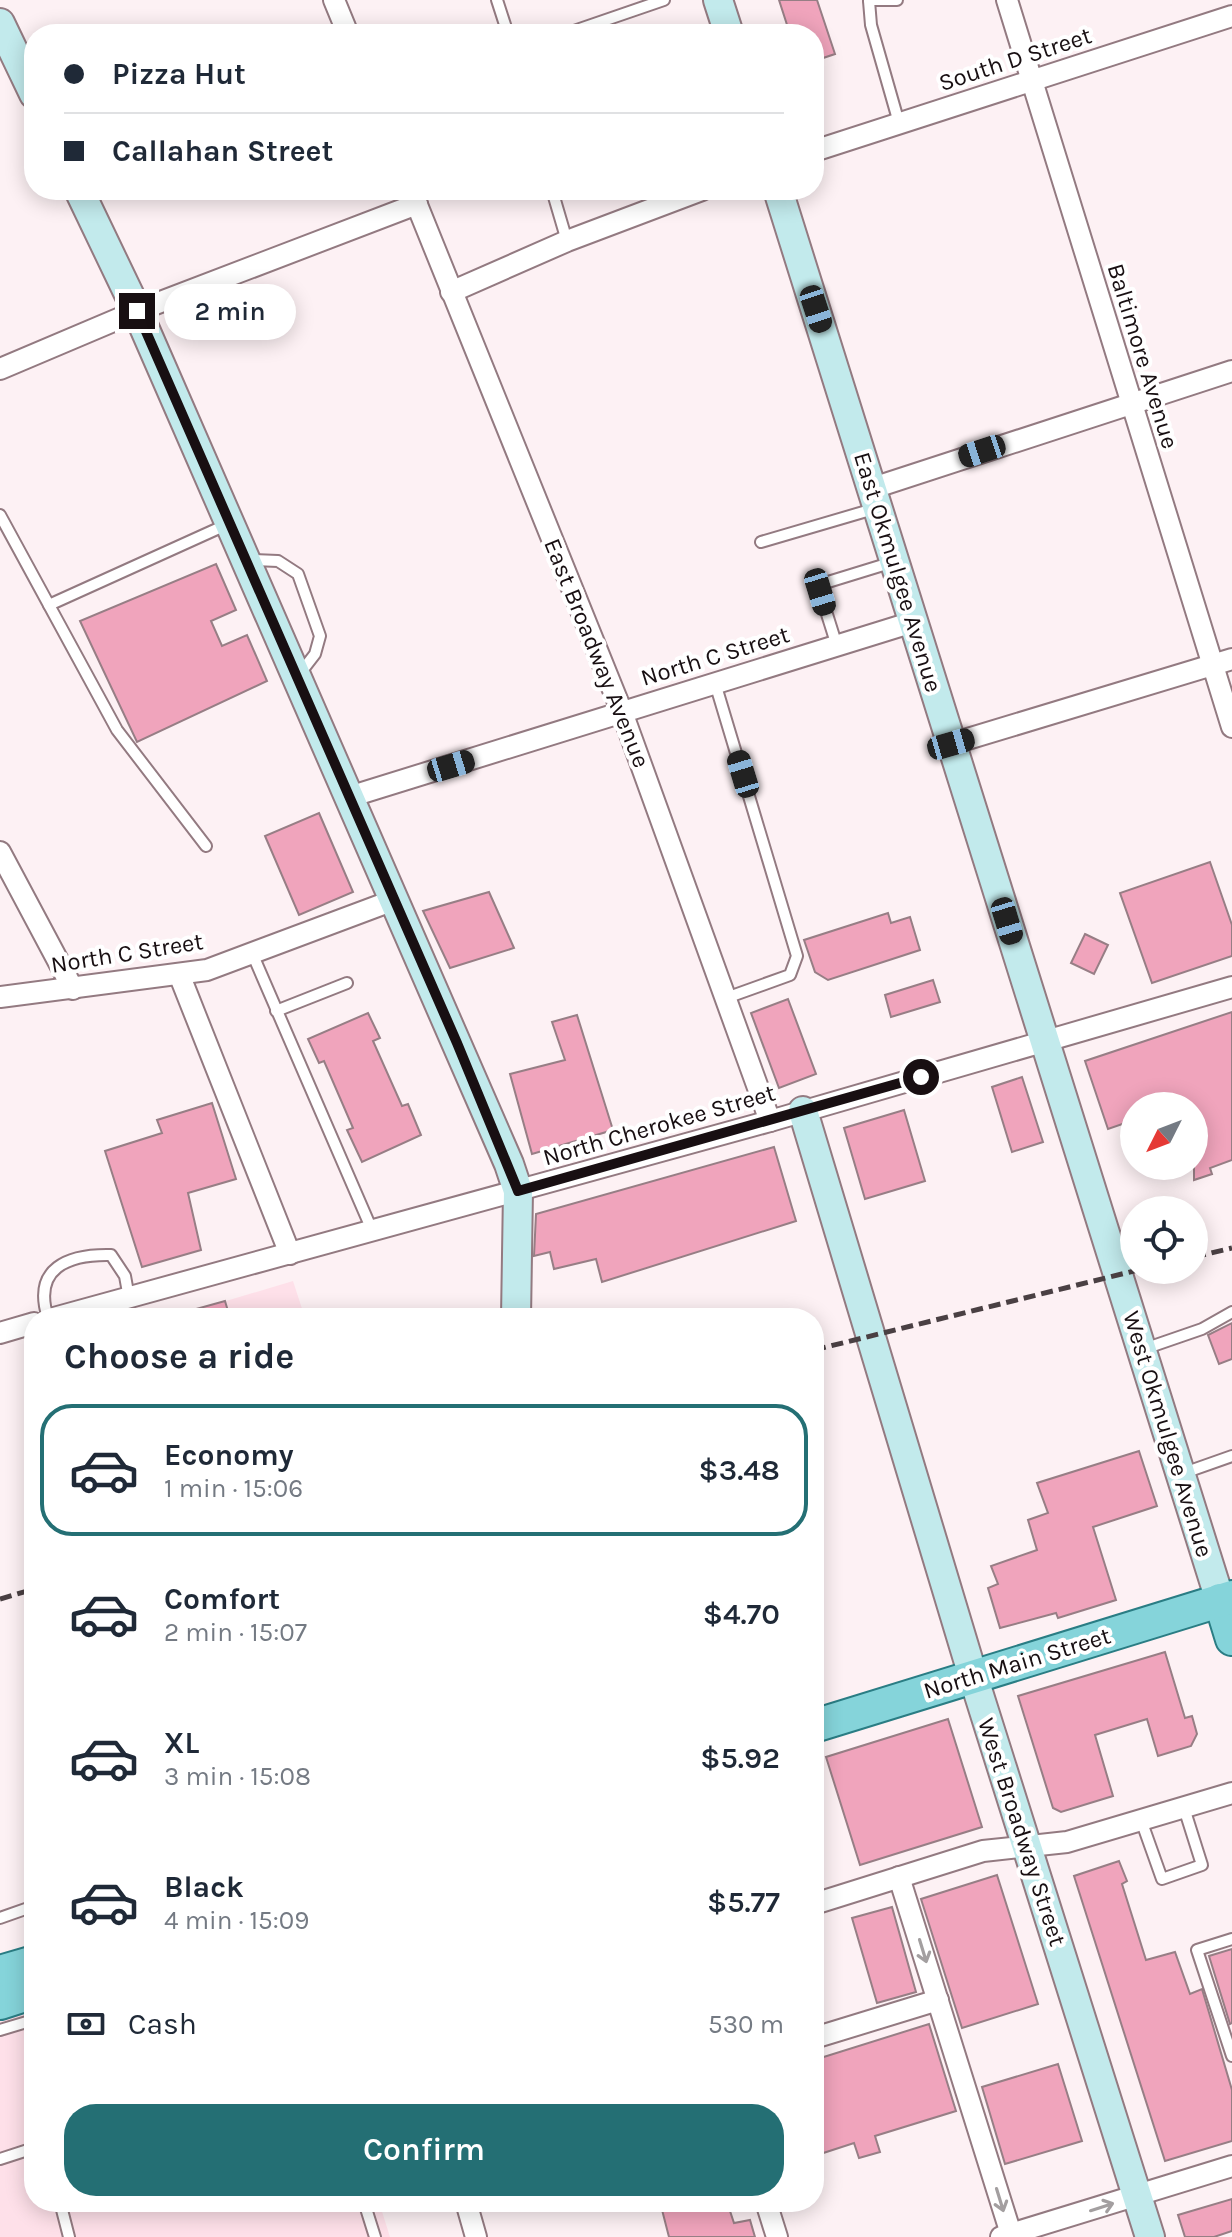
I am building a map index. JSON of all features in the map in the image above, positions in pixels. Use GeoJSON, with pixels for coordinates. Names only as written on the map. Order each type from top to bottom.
{"type":"FeatureCollection","features":[{"type":"Feature","properties":{"kind":"main road","name":"North Main Street"},"geometry":{"type":"LineString","coordinates":[[824,1723],[1226,1598]]}},
{"type":"Feature","properties":{"kind":"main road","name":"West Okmulgee Avenue"},"geometry":{"type":"LineString","coordinates":[[1226,1598],[1232,1639]]}},
{"type":"Feature","properties":{"kind":"main road"},"geometry":{"type":"LineString","coordinates":[[0,1972],[24,1965]]}},
{"type":"Feature","properties":{"kind":"main road"},"geometry":{"type":"LineString","coordinates":[[0,2003],[24,1995]]}},
{"type":"Feature","properties":{"kind":"street"},"geometry":{"type":"LineString","coordinates":[[334,0],[344,24]]}},
{"type":"Feature","properties":{"kind":"street"},"geometry":{"type":"LineString","coordinates":[[718,0],[726,24]]}},
{"type":"Feature","properties":{"kind":"street","name":"Baltimore Avenue"},"geometry":{"type":"LineString","coordinates":[[1007,0],[1129,403],[1223,662],[1232,727]]}},
{"type":"Feature","properties":{"kind":"street","name":"South D Street"},"geometry":{"type":"LineString","coordinates":[[824,148],[1232,16]]}},
{"type":"Feature","properties":{"kind":"street"},"geometry":{"type":"LineString","coordinates":[[0,23],[24,73]]}},
{"type":"Feature","properties":{"kind":"street"},"geometry":{"type":"LineString","coordinates":[[84,200],[137,311],[518,1191],[516,1308]]}},
{"type":"Feature","properties":{"kind":"street"},"geometry":{"type":"LineString","coordinates":[[0,369],[407,200]]}},
{"type":"Feature","properties":{"kind":"street","name":"East Broadway Avenue"},"geometry":{"type":"LineString","coordinates":[[415,200],[622,712],[770,1121]]}},
{"type":"Feature","properties":{"kind":"street"},"geometry":{"type":"LineString","coordinates":[[451,292],[567,241],[676,200]]}},
{"type":"Feature","properties":{"kind":"street","name":"East Okmulgee Avenue"},"geometry":{"type":"LineString","coordinates":[[781,200],[1119,1274]]}},
{"type":"Feature","properties":{"kind":"street"},"geometry":{"type":"LineString","coordinates":[[876,498],[1129,403],[1232,371]]}},
{"type":"Feature","properties":{"kind":"street","name":"North C Street"},"geometry":{"type":"LineString","coordinates":[[349,797],[913,622]]}},
{"type":"Feature","properties":{"kind":"street"},"geometry":{"type":"LineString","coordinates":[[951,744],[1223,662]]}},
{"type":"Feature","properties":{"kind":"street"},"geometry":{"type":"LineString","coordinates":[[0,852],[73,989]]}},
{"type":"Feature","properties":{"kind":"street","name":"North C Street"},"geometry":{"type":"LineString","coordinates":[[0,997],[207,970],[394,900]]}},
{"type":"Feature","properties":{"kind":"street"},"geometry":{"type":"LineString","coordinates":[[179,974],[290,1254]]}},
{"type":"Feature","properties":{"kind":"street","name":"North Cherokee Street"},"geometry":{"type":"LineString","coordinates":[[90,1308],[770,1121],[1232,987]]}},
{"type":"Feature","properties":{"kind":"street","name":"West Broadway Street"},"geometry":{"type":"LineString","coordinates":[[803,1111],[973,1676],[1150,2237]]}},
{"type":"Feature","properties":{"kind":"street","name":"West Okmulgee Avenue"},"geometry":{"type":"LineString","coordinates":[[1119,1274],[1180,1474],[1226,1598]]}},
{"type":"Feature","properties":{"kind":"street"},"geometry":{"type":"LineString","coordinates":[[0,1333],[24,1326]]}},
{"type":"Feature","properties":{"kind":"street"},"geometry":{"type":"LineString","coordinates":[[824,1901],[983,1851],[1067,1842],[1232,1793]]}},
{"type":"Feature","properties":{"kind":"street"},"geometry":{"type":"LineString","coordinates":[[899,1877],[1006,2235],[1232,2166]]}},
{"type":"Feature","properties":{"kind":"street"},"geometry":{"type":"LineString","coordinates":[[824,2035],[938,2000]]}},
{"type":"Feature","properties":{"kind":"street"},"geometry":{"type":"LineString","coordinates":[[469,2212],[476,2237]]}},
{"type":"Feature","properties":{"kind":"street"},"geometry":{"type":"LineString","coordinates":[[769,2212],[777,2237]]}},
{"type":"Feature","properties":{"kind":"lane"},"geometry":{"type":"LineString","coordinates":[[497,0],[505,24]]}},
{"type":"Feature","properties":{"kind":"lane"},"geometry":{"type":"LineString","coordinates":[[594,24],[664,0]]}},
{"type":"Feature","properties":{"kind":"lane"},"geometry":{"type":"LineString","coordinates":[[897,0],[869,0],[871,25],[899,123]]}},
{"type":"Feature","properties":{"kind":"lane"},"geometry":{"type":"LineString","coordinates":[[555,200],[567,241]]}},
{"type":"Feature","properties":{"kind":"lane"},"geometry":{"type":"LineString","coordinates":[[761,542],[876,498]]}},
{"type":"Feature","properties":{"kind":"lane"},"geometry":{"type":"LineString","coordinates":[[0,515],[117,730],[206,846]]}},
{"type":"Feature","properties":{"kind":"lane"},"geometry":{"type":"LineString","coordinates":[[49,605],[230,524]]}},
{"type":"Feature","properties":{"kind":"lane"},"geometry":{"type":"LineString","coordinates":[[246,560],[278,561],[298,574],[320,645],[297,678]]}},
{"type":"Feature","properties":{"kind":"lane"},"geometry":{"type":"LineString","coordinates":[[837,646],[820,592],[828,582],[895,562]]}},
{"type":"Feature","properties":{"kind":"lane"},"geometry":{"type":"LineString","coordinates":[[715,683],[797,956],[790,975],[726,998]]}},
{"type":"Feature","properties":{"kind":"lane"},"geometry":{"type":"LineString","coordinates":[[252,953],[372,1230]]}},
{"type":"Feature","properties":{"kind":"lane"},"geometry":{"type":"LineString","coordinates":[[276,1011],[347,983]]}},
{"type":"Feature","properties":{"kind":"lane"},"geometry":{"type":"LineString","coordinates":[[46,1308],[42,1301],[44,1282],[58,1266],[83,1254],[111,1255],[125,1276],[129,1298]]}},
{"type":"Feature","properties":{"kind":"lane"},"geometry":{"type":"LineString","coordinates":[[1142,1349],[1202,1329],[1232,1312]]}},
{"type":"Feature","properties":{"kind":"lane"},"geometry":{"type":"LineString","coordinates":[[1180,1474],[1232,1456]]}},
{"type":"Feature","properties":{"kind":"lane"},"geometry":{"type":"LineString","coordinates":[[1141,1820],[1162,1879],[1202,1865],[1184,1808]]}},
{"type":"Feature","properties":{"kind":"lane"},"geometry":{"type":"LineString","coordinates":[[0,1918],[24,1910]]}},
{"type":"Feature","properties":{"kind":"lane"},"geometry":{"type":"LineString","coordinates":[[1232,1939],[1197,1950],[1232,2056]]}},
{"type":"Feature","properties":{"kind":"lane"},"geometry":{"type":"LineString","coordinates":[[0,2030],[24,2023]]}},
{"type":"Feature","properties":{"kind":"lane"},"geometry":{"type":"LineString","coordinates":[[0,2159],[24,2151]]}},
{"type":"Feature","properties":{"kind":"lane"},"geometry":{"type":"LineString","coordinates":[[63,2212],[69,2237]]}},
{"type":"Feature","properties":{"kind":"lane"},"geometry":{"type":"LineString","coordinates":[[367,2212],[375,2237]]}},
{"type":"Feature","properties":{"kind":"shaded area"},"geometry":{"type":"Polygon","coordinates":[[[293,1281],[302,1308],[203,1308],[293,1281]]]}},
{"type":"Feature","properties":{"kind":"shaded area"},"geometry":{"type":"Polygon","coordinates":[[[24,2010],[24,2212],[382,2212],[390,2237],[0,2237],[0,2018],[24,2010]]]}},
{"type":"Feature","properties":{"kind":"building"},"geometry":{"type":"Polygon","coordinates":[[[779,0],[817,0],[835,54],[824,58],[824,24],[787,24],[779,0]]]}},
{"type":"Feature","properties":{"kind":"building"},"geometry":{"type":"Polygon","coordinates":[[[216,564],[236,610],[211,621],[222,646],[247,635],[267,681],[137,742],[80,621],[216,564]]]}},
{"type":"Feature","properties":{"kind":"building"},"geometry":{"type":"Polygon","coordinates":[[[319,813],[353,892],[299,915],[265,836],[319,813]]]}},
{"type":"Feature","properties":{"kind":"building"},"geometry":{"type":"Polygon","coordinates":[[[1210,862],[1232,925],[1232,956],[1152,983],[1120,893],[1210,862]]]}},
{"type":"Feature","properties":{"kind":"building"},"geometry":{"type":"Polygon","coordinates":[[[489,892],[514,948],[450,968],[423,911],[489,892]]]}},
{"type":"Feature","properties":{"kind":"building"},"geometry":{"type":"Polygon","coordinates":[[[888,913],[891,923],[910,917],[920,950],[828,980],[815,972],[804,940],[888,913]]]}},
{"type":"Feature","properties":{"kind":"building"},"geometry":{"type":"Polygon","coordinates":[[[1085,934],[1108,945],[1094,974],[1071,963],[1085,934]]]}},
{"type":"Feature","properties":{"kind":"building"},"geometry":{"type":"Polygon","coordinates":[[[933,980],[940,1002],[891,1017],[885,995],[933,980]]]}},
{"type":"Feature","properties":{"kind":"building"},"geometry":{"type":"Polygon","coordinates":[[[788,999],[816,1074],[779,1088],[751,1013],[788,999]]]}},
{"type":"Feature","properties":{"kind":"building"},"geometry":{"type":"Polygon","coordinates":[[[1232,1012],[1232,1160],[1210,1168],[1212,1174],[1208,1175],[1208,1092],[1120,1092],[1120,1125],[1108,1129],[1085,1061],[1232,1012]]]}},
{"type":"Feature","properties":{"kind":"building"},"geometry":{"type":"Polygon","coordinates":[[[368,1013],[380,1038],[373,1041],[402,1106],[408,1104],[421,1135],[362,1162],[347,1130],[353,1128],[324,1061],[319,1063],[308,1039],[368,1013]]]}},
{"type":"Feature","properties":{"kind":"building"},"geometry":{"type":"Polygon","coordinates":[[[577,1015],[613,1130],[532,1154],[510,1074],[565,1060],[552,1022],[577,1015]]]}},
{"type":"Feature","properties":{"kind":"building"},"geometry":{"type":"Polygon","coordinates":[[[1022,1077],[1043,1142],[1012,1152],[992,1087],[1022,1077]]]}},
{"type":"Feature","properties":{"kind":"building"},"geometry":{"type":"Polygon","coordinates":[[[212,1103],[236,1179],[188,1193],[201,1250],[142,1267],[105,1151],[162,1133],[157,1120],[212,1103]]]}},
{"type":"Feature","properties":{"kind":"building"},"geometry":{"type":"Polygon","coordinates":[[[904,1110],[925,1181],[865,1199],[844,1128],[904,1110]]]}},
{"type":"Feature","properties":{"kind":"building"},"geometry":{"type":"Polygon","coordinates":[[[774,1147],[796,1221],[602,1282],[596,1259],[554,1269],[550,1252],[534,1256],[536,1214],[774,1147]]]}},
{"type":"Feature","properties":{"kind":"building"},"geometry":{"type":"Polygon","coordinates":[[[225,1301],[227,1308],[200,1308],[225,1301]]]}},
{"type":"Feature","properties":{"kind":"building"},"geometry":{"type":"Polygon","coordinates":[[[1232,1323],[1232,1359],[1219,1364],[1208,1335],[1232,1323]]]}},
{"type":"Feature","properties":{"kind":"building"},"geometry":{"type":"Polygon","coordinates":[[[1139,1451],[1157,1506],[1093,1527],[1116,1600],[1058,1618],[1056,1613],[1000,1628],[988,1588],[998,1584],[991,1566],[1037,1550],[1028,1520],[1048,1513],[1037,1483],[1139,1451]]]}},
{"type":"Feature","properties":{"kind":"building"},"geometry":{"type":"Polygon","coordinates":[[[1165,1652],[1185,1718],[1192,1716],[1197,1734],[1191,1746],[1158,1756],[1147,1719],[1095,1735],[1113,1796],[1061,1812],[1053,1808],[1018,1696],[1165,1652]]]}},
{"type":"Feature","properties":{"kind":"building"},"geometry":{"type":"Polygon","coordinates":[[[948,1719],[982,1827],[860,1865],[826,1757],[948,1719]]]}},
{"type":"Feature","properties":{"kind":"building"},"geometry":{"type":"Polygon","coordinates":[[[1119,1861],[1127,1881],[1122,1884],[1146,1960],[1175,1952],[1190,1994],[1202,1989],[1232,2090],[1232,2141],[1165,2161],[1074,1876],[1119,1861]]]}},
{"type":"Feature","properties":{"kind":"building"},"geometry":{"type":"Polygon","coordinates":[[[997,1875],[1038,2004],[962,2028],[921,1899],[997,1875]]]}},
{"type":"Feature","properties":{"kind":"building"},"geometry":{"type":"Polygon","coordinates":[[[892,1907],[916,1992],[877,2003],[852,1918],[892,1907]]]}},
{"type":"Feature","properties":{"kind":"building"},"geometry":{"type":"Polygon","coordinates":[[[1232,1949],[1232,2023],[1230,2024],[1209,1956],[1232,1949]]]}},
{"type":"Feature","properties":{"kind":"building"},"geometry":{"type":"Polygon","coordinates":[[[929,2024],[956,2111],[875,2136],[880,2152],[859,2158],[854,2143],[824,2153],[824,2057],[929,2024]]]}},
{"type":"Feature","properties":{"kind":"building"},"geometry":{"type":"Polygon","coordinates":[[[1058,2064],[1082,2141],[1005,2164],[982,2087],[1058,2064]]]}},
{"type":"Feature","properties":{"kind":"building"},"geometry":{"type":"Polygon","coordinates":[[[1232,2199],[1232,2231],[1214,2237],[1185,2237],[1178,2215],[1232,2199]]]}},
{"type":"Feature","properties":{"kind":"building"},"geometry":{"type":"Polygon","coordinates":[[[663,2212],[730,2212],[734,2223],[750,2220],[755,2237],[669,2237],[663,2212]]]}},
{"type":"Feature","properties":{"kind":"railway"},"geometry":{"type":"LineString","coordinates":[[1208,1254],[1232,1248]]}},
{"type":"Feature","properties":{"kind":"railway"},"geometry":{"type":"LineString","coordinates":[[824,1348],[1120,1274]]}},
{"type":"Feature","properties":{"kind":"railway"},"geometry":{"type":"LineString","coordinates":[[0,1599],[24,1592]]}},
{"type":"Feature","properties":{"kind":"route"},"geometry":{"type":"LineString","coordinates":[[137,311],[457,1043],[518,1191],[921,1077]]}}]}
